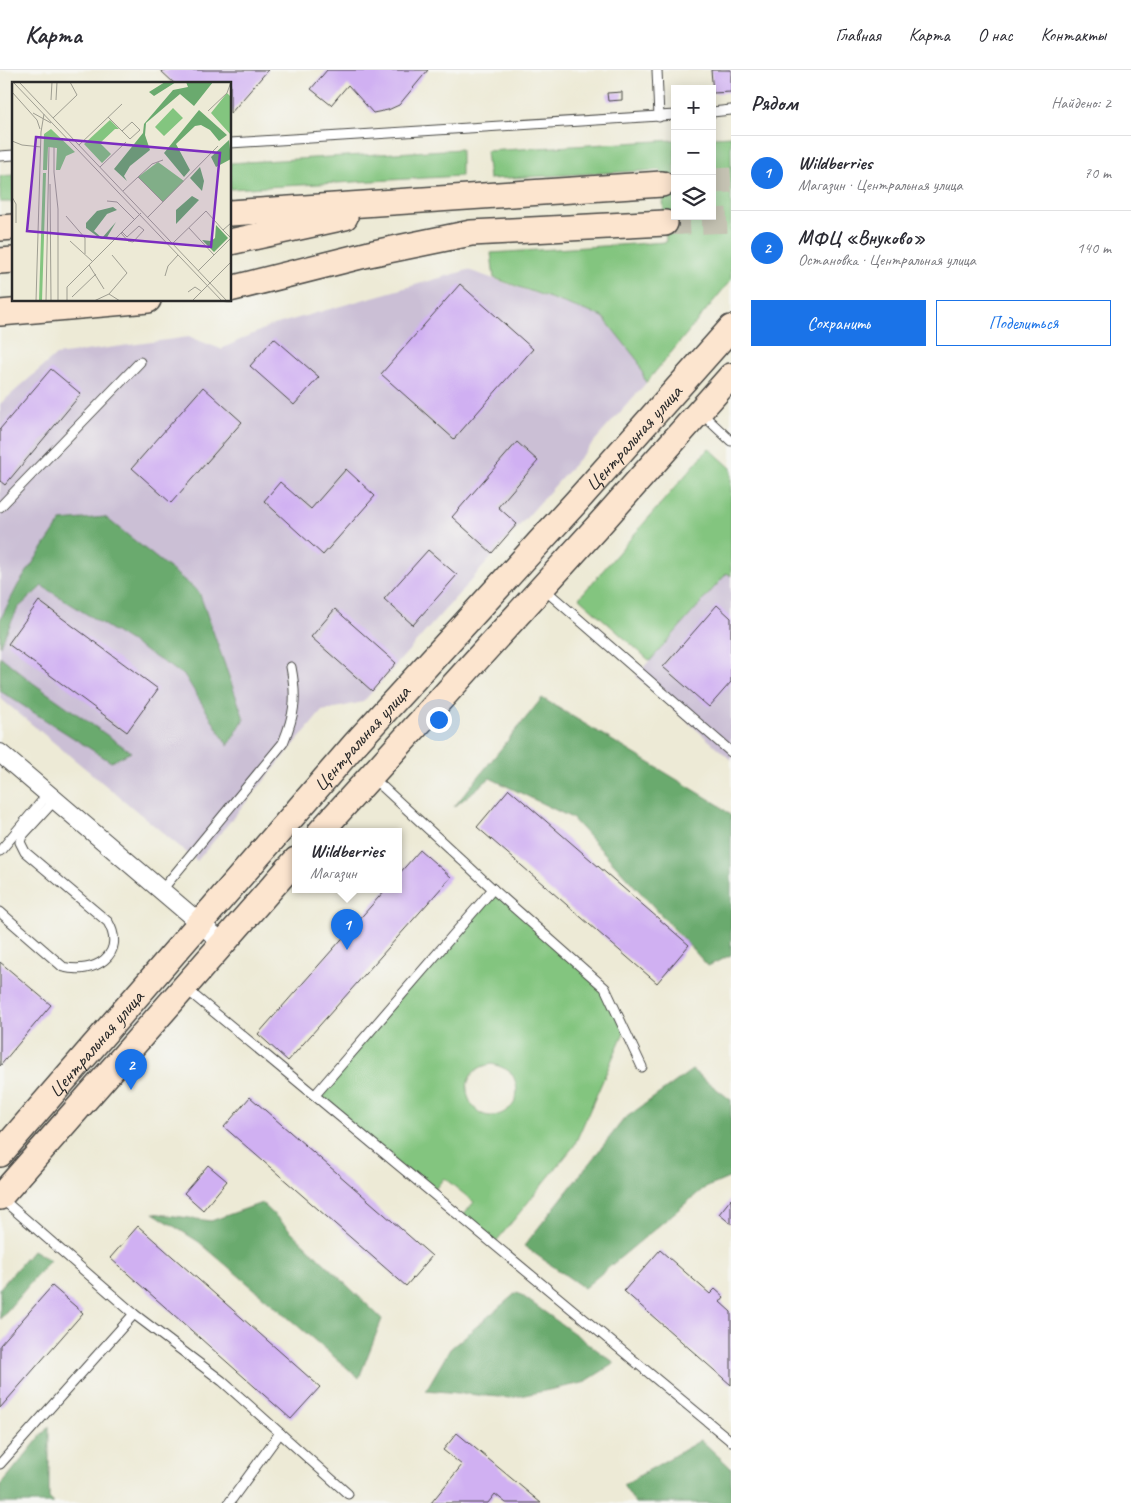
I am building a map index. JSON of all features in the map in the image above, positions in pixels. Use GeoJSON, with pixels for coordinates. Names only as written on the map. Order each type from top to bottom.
{"type":"FeatureCollection","features":[{"type":"Feature","properties":{"kind":"main road"},"geometry":{"type":"LineString","coordinates":[[231,213],[662,184]]}},
{"type":"Feature","properties":{"kind":"main road"},"geometry":{"type":"LineString","coordinates":[[231,242],[431,199]]}},
{"type":"Feature","properties":{"kind":"main road"},"geometry":{"type":"LineString","coordinates":[[231,289],[386,250],[471,233],[665,223]]}},
{"type":"Feature","properties":{"kind":"main road"},"geometry":{"type":"LineString","coordinates":[[0,313],[137,301]]}},
{"type":"Feature","properties":{"kind":"main road","name":"Центральная улица"},"geometry":{"type":"LineString","coordinates":[[0,1154],[355,744],[577,501],[731,328]]}},
{"type":"Feature","properties":{"kind":"main road","name":"Центральная улица"},"geometry":{"type":"LineString","coordinates":[[324,828],[542,588],[731,376]]}},
{"type":"Feature","properties":{"kind":"main road","name":"Центральная улица"},"geometry":{"type":"LineString","coordinates":[[0,1197],[292,865]]}},
{"type":"Feature","properties":{"kind":"street"},"geometry":{"type":"LineString","coordinates":[[0,753],[223,943]]}},
{"type":"Feature","properties":{"kind":"lane"},"geometry":{"type":"LineString","coordinates":[[657,70],[659,116]]}},
{"type":"Feature","properties":{"kind":"lane"},"geometry":{"type":"LineString","coordinates":[[716,112],[731,110]]}},
{"type":"Feature","properties":{"kind":"lane"},"geometry":{"type":"LineString","coordinates":[[231,143],[671,115]]}},
{"type":"Feature","properties":{"kind":"lane"},"geometry":{"type":"LineString","coordinates":[[0,507],[140,362]]}},
{"type":"Feature","properties":{"kind":"lane"},"geometry":{"type":"LineString","coordinates":[[699,412],[731,441]]}},
{"type":"Feature","properties":{"kind":"lane"},"geometry":{"type":"LineString","coordinates":[[542,588],[731,752]]}},
{"type":"Feature","properties":{"kind":"lane"},"geometry":{"type":"LineString","coordinates":[[161,891],[283,743],[294,717],[296,691],[291,667]]}},
{"type":"Feature","properties":{"kind":"lane"},"geometry":{"type":"LineString","coordinates":[[370,775],[493,889],[605,988],[642,1067]]}},
{"type":"Feature","properties":{"kind":"lane"},"geometry":{"type":"LineString","coordinates":[[0,851],[51,797]]}},
{"type":"Feature","properties":{"kind":"lane"},"geometry":{"type":"LineString","coordinates":[[0,912],[63,967],[74,970],[88,968],[101,964],[109,956],[113,946],[113,931],[108,922],[24,852],[20,842],[22,836],[51,797]]}},
{"type":"Feature","properties":{"kind":"lane"},"geometry":{"type":"LineString","coordinates":[[315,1095],[493,889]]}},
{"type":"Feature","properties":{"kind":"lane"},"geometry":{"type":"LineString","coordinates":[[184,987],[731,1441]]}},
{"type":"Feature","properties":{"kind":"lane"},"geometry":{"type":"LineString","coordinates":[[0,1197],[134,1314],[222,1381],[348,1494]]}},
{"type":"Feature","properties":{"kind":"lane"},"geometry":{"type":"LineString","coordinates":[[0,1464],[134,1314]]}},
{"type":"Feature","properties":{"kind":"lane"},"geometry":{"type":"LineString","coordinates":[[229,1503],[280,1433]]}},
{"type":"Feature","properties":{"kind":"shaded area"},"geometry":{"type":"Polygon","coordinates":[[[468,270],[603,317],[638,361],[646,383],[363,702],[322,711],[197,861],[0,698],[0,404],[56,355],[189,337],[221,349],[270,326],[468,270]]]}},
{"type":"Feature","properties":{"kind":"shaded area"},"geometry":{"type":"Polygon","coordinates":[[[727,572],[731,576],[731,760],[636,676],[727,572]]]}},
{"type":"Feature","properties":{"kind":"green space"},"geometry":{"type":"Polygon","coordinates":[[[731,136],[731,280],[646,383],[638,361],[603,317],[494,278],[491,253],[666,242],[661,170],[489,179],[486,151],[671,140],[671,220],[716,220],[716,137],[731,136]]]}},
{"type":"Feature","properties":{"kind":"green space"},"geometry":{"type":"Polygon","coordinates":[[[461,149],[461,176],[231,189],[231,163],[461,149]]]}},
{"type":"Feature","properties":{"kind":"green space"},"geometry":{"type":"Polygon","coordinates":[[[12,175],[12,202],[0,202],[0,176],[12,175]]]}},
{"type":"Feature","properties":{"kind":"green space"},"geometry":{"type":"Polygon","coordinates":[[[709,448],[731,468],[731,576],[727,573],[650,661],[579,598],[709,448]]]}},
{"type":"Feature","properties":{"kind":"green space"},"geometry":{"type":"Polygon","coordinates":[[[105,517],[199,592],[244,719],[228,746],[185,676],[42,586],[18,608],[0,646],[0,620],[18,585],[61,521],[105,517]]]}},
{"type":"Feature","properties":{"kind":"green space"},"geometry":{"type":"Polygon","coordinates":[[[0,656],[33,683],[131,752],[111,762],[0,691],[0,656]]]}},
{"type":"Feature","properties":{"kind":"green space"},"geometry":{"type":"Polygon","coordinates":[[[542,698],[719,805],[731,816],[731,955],[708,966],[572,818],[490,778],[454,807],[542,698]]]}},
{"type":"Feature","properties":{"kind":"green space"},"geometry":{"type":"Polygon","coordinates":[[[493,889],[605,988],[625,1030],[574,1146],[494,1244],[462,1217],[474,1202],[444,1178],[432,1193],[315,1095],[493,889]],[[492,1064],[478,1069],[470,1078],[467,1089],[469,1100],[476,1110],[485,1115],[497,1115],[510,1108],[517,1095],[515,1080],[510,1072],[492,1064]]]}},
{"type":"Feature","properties":{"kind":"green space"},"geometry":{"type":"Polygon","coordinates":[[[692,1070],[731,1100],[731,1177],[703,1189],[584,1288],[524,1246],[624,1119],[692,1070]]]}},
{"type":"Feature","properties":{"kind":"green space"},"geometry":{"type":"Polygon","coordinates":[[[262,1203],[382,1319],[359,1378],[199,1242],[153,1213],[211,1221],[262,1203]]]}},
{"type":"Feature","properties":{"kind":"green space"},"geometry":{"type":"Polygon","coordinates":[[[33,1250],[50,1260],[0,1319],[0,1288],[33,1250]]]}},
{"type":"Feature","properties":{"kind":"green space"},"geometry":{"type":"Polygon","coordinates":[[[517,1292],[615,1363],[583,1383],[510,1398],[426,1390],[450,1349],[517,1292]]]}},
{"type":"Feature","properties":{"kind":"green space"},"geometry":{"type":"Polygon","coordinates":[[[49,1426],[49,1498],[54,1503],[0,1503],[0,1486],[49,1426]]]}},
{"type":"Feature","properties":{"kind":"green space"},"geometry":{"type":"Polygon","coordinates":[[[701,1440],[731,1468],[731,1503],[635,1503],[623,1485],[701,1440]]]}},
{"type":"Feature","properties":{"kind":"building"},"geometry":{"type":"Polygon","coordinates":[[[160,70],[268,70],[231,113],[231,82],[173,82],[160,70]]]}},
{"type":"Feature","properties":{"kind":"building"},"geometry":{"type":"Polygon","coordinates":[[[327,70],[428,70],[399,105],[388,110],[373,113],[348,85],[331,105],[311,89],[327,70]]]}},
{"type":"Feature","properties":{"kind":"building"},"geometry":{"type":"Polygon","coordinates":[[[711,70],[731,70],[731,92],[716,93],[716,85],[712,85],[711,70]]]}},
{"type":"Feature","properties":{"kind":"building"},"geometry":{"type":"Polygon","coordinates":[[[622,92],[622,100],[608,101],[607,93],[622,92]]]}},
{"type":"Feature","properties":{"kind":"building"},"geometry":{"type":"Polygon","coordinates":[[[460,284],[533,349],[454,439],[381,374],[460,284]]]}},
{"type":"Feature","properties":{"kind":"building"},"geometry":{"type":"Polygon","coordinates":[[[274,338],[319,377],[294,405],[250,366],[274,338]]]}},
{"type":"Feature","properties":{"kind":"building"},"geometry":{"type":"Polygon","coordinates":[[[51,369],[81,394],[5,485],[0,481],[0,429],[51,369]]]}},
{"type":"Feature","properties":{"kind":"building"},"geometry":{"type":"Polygon","coordinates":[[[203,387],[242,422],[171,503],[132,468],[203,387]]]}},
{"type":"Feature","properties":{"kind":"building"},"geometry":{"type":"Polygon","coordinates":[[[517,442],[538,461],[498,507],[517,524],[492,553],[452,517],[517,442]]]}},
{"type":"Feature","properties":{"kind":"building"},"geometry":{"type":"Polygon","coordinates":[[[346,469],[375,496],[323,555],[264,501],[280,482],[311,509],[346,469]]]}},
{"type":"Feature","properties":{"kind":"building"},"geometry":{"type":"Polygon","coordinates":[[[428,550],[457,575],[413,625],[384,599],[428,550]]]}},
{"type":"Feature","properties":{"kind":"building"},"geometry":{"type":"Polygon","coordinates":[[[39,601],[158,689],[127,732],[8,644],[39,601]]]}},
{"type":"Feature","properties":{"kind":"building"},"geometry":{"type":"Polygon","coordinates":[[[717,605],[731,618],[731,682],[709,707],[663,667],[717,605]]]}},
{"type":"Feature","properties":{"kind":"building"},"geometry":{"type":"Polygon","coordinates":[[[335,609],[396,663],[372,691],[311,637],[335,609]]]}},
{"type":"Feature","properties":{"kind":"building"},"geometry":{"type":"Polygon","coordinates":[[[509,789],[689,945],[657,983],[477,827],[509,789]]]}},
{"type":"Feature","properties":{"kind":"building"},"geometry":{"type":"Polygon","coordinates":[[[420,850],[451,877],[288,1061],[258,1034],[382,893],[402,893],[402,870],[420,850]]]}},
{"type":"Feature","properties":{"kind":"building"},"geometry":{"type":"Polygon","coordinates":[[[0,962],[51,1005],[0,1066],[0,962]]]}},
{"type":"Feature","properties":{"kind":"building"},"geometry":{"type":"Polygon","coordinates":[[[250,1097],[432,1256],[406,1286],[224,1127],[250,1097]]]}},
{"type":"Feature","properties":{"kind":"building"},"geometry":{"type":"Polygon","coordinates":[[[208,1165],[227,1181],[203,1210],[184,1193],[208,1165]]]}},
{"type":"Feature","properties":{"kind":"building"},"geometry":{"type":"Polygon","coordinates":[[[731,1199],[731,1224],[719,1214],[731,1199]]]}},
{"type":"Feature","properties":{"kind":"building"},"geometry":{"type":"Polygon","coordinates":[[[138,1226],[320,1387],[291,1419],[110,1258],[138,1226]]]}},
{"type":"Feature","properties":{"kind":"building"},"geometry":{"type":"Polygon","coordinates":[[[660,1250],[710,1294],[715,1289],[724,1297],[720,1302],[731,1312],[731,1385],[624,1291],[660,1250]]]}},
{"type":"Feature","properties":{"kind":"building"},"geometry":{"type":"Polygon","coordinates":[[[52,1286],[83,1313],[0,1408],[0,1345],[52,1286]]]}},
{"type":"Feature","properties":{"kind":"building"},"geometry":{"type":"Polygon","coordinates":[[[457,1433],[541,1503],[506,1503],[495,1494],[488,1503],[431,1503],[462,1465],[443,1450],[457,1433]]]}},
{"type":"Feature","properties":{"kind":"tunnel"},"geometry":{"type":"LineString","coordinates":[[716,181],[731,180]]}},
{"type":"Feature","properties":{"kind":"tunnel"},"geometry":{"type":"LineString","coordinates":[[665,223],[731,220]]}},
{"type":"Feature","properties":{"kind":"place","name":"Wildberries"},"geometry":{"type":"Point","coordinates":[347,950]}},
{"type":"Feature","properties":{"kind":"place","name":"МФЦ «Внуково»"},"geometry":{"type":"Point","coordinates":[131,1090]}}]}
